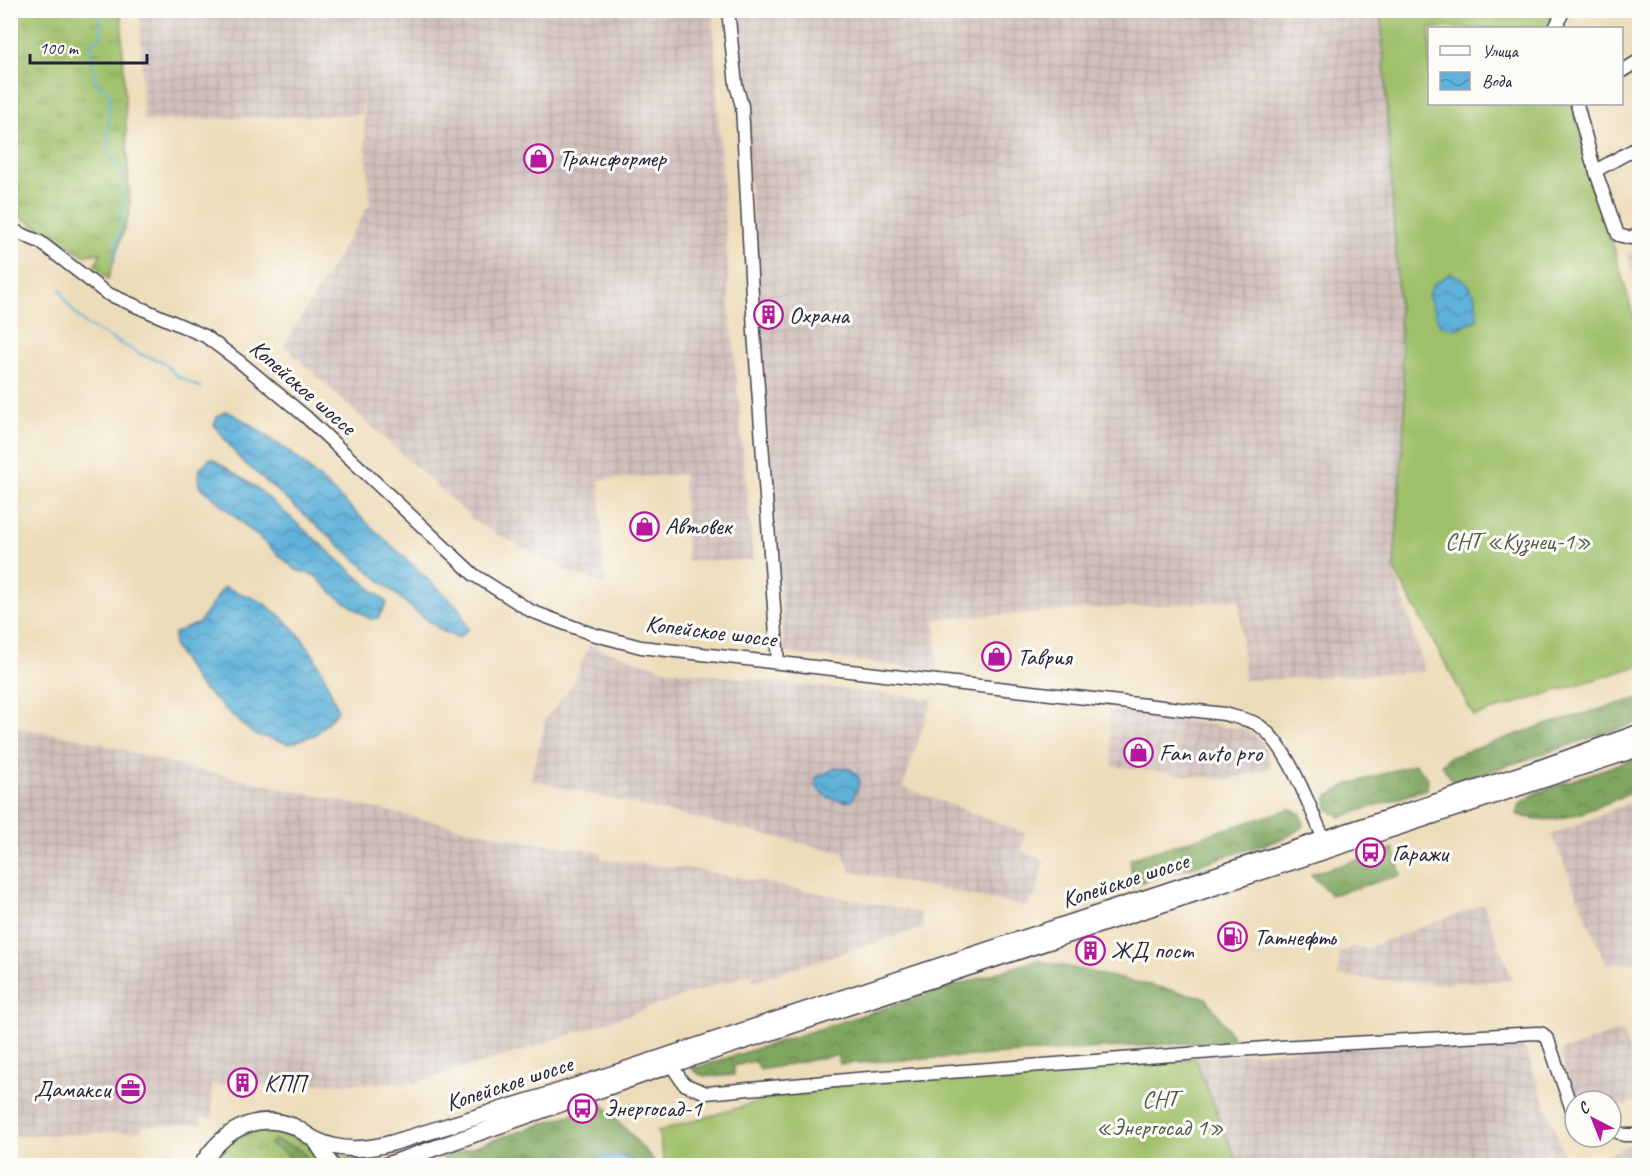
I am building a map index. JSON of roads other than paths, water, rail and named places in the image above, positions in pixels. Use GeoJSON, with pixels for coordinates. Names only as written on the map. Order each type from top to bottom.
{"type":"FeatureCollection","features":[{"type":"Feature","properties":{"kind":"main road","name":"Копейское шоссе"},"geometry":{"type":"LineString","coordinates":[[384,1166],[671,1065],[1326,845],[1640,732]]}},
{"type":"Feature","properties":{"kind":"main road","name":"Копейское шоссе"},"geometry":{"type":"LineString","coordinates":[[203,1163],[228,1133],[258,1122],[283,1123],[305,1132],[315,1140],[360,1150],[392,1143],[1326,845],[1640,748]]}},
{"type":"Feature","properties":{"kind":"main road"},"geometry":{"type":"LineString","coordinates":[[315,1140],[332,1166]]}},
{"type":"Feature","properties":{"kind":"street"},"geometry":{"type":"LineString","coordinates":[[728,10],[736,85],[742,106],[753,320],[778,662]]}},
{"type":"Feature","properties":{"kind":"street"},"geometry":{"type":"LineString","coordinates":[[1556,27],[1564,10]]}},
{"type":"Feature","properties":{"kind":"street"},"geometry":{"type":"LineString","coordinates":[[1623,70],[1640,60]]}},
{"type":"Feature","properties":{"kind":"street"},"geometry":{"type":"LineString","coordinates":[[1577,105],[1580,122],[1618,235],[1630,238],[1640,233]]}},
{"type":"Feature","properties":{"kind":"street"},"geometry":{"type":"LineString","coordinates":[[1597,170],[1640,146]]}},
{"type":"Feature","properties":{"kind":"street","name":"Копейское шоссе"},"geometry":{"type":"LineString","coordinates":[[10,229],[40,242],[106,293],[205,336],[306,417],[474,574],[531,611],[592,634],[641,647],[1224,714],[1256,724],[1275,742],[1294,774],[1326,845]]}},
{"type":"Feature","properties":{"kind":"street"},"geometry":{"type":"LineString","coordinates":[[671,1065],[684,1084],[706,1093],[857,1079],[1268,1048],[1538,1033],[1543,1034],[1548,1040],[1565,1089]]}},
{"type":"Feature","properties":{"kind":"street"},"geometry":{"type":"LineString","coordinates":[[1623,1135],[1640,1135]]}},
{"type":"Feature","properties":{"kind":"water"},"geometry":{"type":"Polygon","coordinates":[[[1451,273],[1469,285],[1477,305],[1477,320],[1456,329],[1440,325],[1428,295],[1434,284],[1451,273]]]}},
{"type":"Feature","properties":{"kind":"water"},"geometry":{"type":"Polygon","coordinates":[[[226,411],[245,421],[296,457],[459,608],[468,629],[458,638],[444,632],[415,611],[239,458],[214,425],[218,416],[226,411]]]}},
{"type":"Feature","properties":{"kind":"water"},"geometry":{"type":"Polygon","coordinates":[[[211,458],[257,488],[387,603],[378,618],[370,619],[335,595],[314,575],[296,570],[199,485],[200,470],[211,458]]]}},
{"type":"Feature","properties":{"kind":"water"},"geometry":{"type":"Polygon","coordinates":[[[224,587],[263,603],[290,625],[310,650],[338,711],[316,734],[290,744],[253,734],[198,684],[174,647],[174,633],[199,623],[224,587]]]}},
{"type":"Feature","properties":{"kind":"water"},"geometry":{"type":"Polygon","coordinates":[[[838,767],[851,769],[860,780],[852,801],[831,798],[815,785],[816,778],[838,767]]]}},
{"type":"Feature","properties":{"kind":"water"},"geometry":{"type":"Polygon","coordinates":[[[602,1156],[624,1156],[639,1165],[580,1165],[602,1156]]]}},
{"type":"Feature","properties":{"kind":"waterway"},"geometry":{"type":"LineString","coordinates":[[100,10],[101,37],[90,42],[96,83],[109,92],[108,154],[118,165],[124,186],[123,212],[113,260]]}},
{"type":"Feature","properties":{"kind":"waterway"},"geometry":{"type":"LineString","coordinates":[[60,289],[69,306],[85,324],[142,355],[162,361],[177,376],[201,388]]}},
{"type":"Feature","properties":{"kind":"place","name":"Трансформер"},"geometry":{"type":"Point","coordinates":[538,158]}},
{"type":"Feature","properties":{"kind":"place","name":"Охрана"},"geometry":{"type":"Point","coordinates":[768,315]}},
{"type":"Feature","properties":{"kind":"place","name":"Автовек"},"geometry":{"type":"Point","coordinates":[644,526]}},
{"type":"Feature","properties":{"kind":"place","name":"Таврия"},"geometry":{"type":"Point","coordinates":[996,657]}},
{"type":"Feature","properties":{"kind":"place","name":"Fan avto pro"},"geometry":{"type":"Point","coordinates":[1138,753]}},
{"type":"Feature","properties":{"kind":"place","name":"Гаражи"},"geometry":{"type":"Point","coordinates":[1371,853]}},
{"type":"Feature","properties":{"kind":"place","name":"Татнефть"},"geometry":{"type":"Point","coordinates":[1233,937]}},
{"type":"Feature","properties":{"kind":"place","name":"ЖД пост"},"geometry":{"type":"Point","coordinates":[1090,950]}},
{"type":"Feature","properties":{"kind":"place","name":"КПП"},"geometry":{"type":"Point","coordinates":[243,1083]}},
{"type":"Feature","properties":{"kind":"place","name":"Дамакси"},"geometry":{"type":"Point","coordinates":[131,1089]}},
{"type":"Feature","properties":{"kind":"place","name":"Энергосад-1"},"geometry":{"type":"Point","coordinates":[583,1108]}},
{"type":"Feature","properties":{"kind":"park label","name":"СНТ «Кузнец-1»"},"geometry":{"type":"Point","coordinates":[1518,541]}},
{"type":"Feature","properties":{"kind":"park label","name":"СНТ «Энергосад 1»"},"geometry":{"type":"Point","coordinates":[1160,1113]}}]}
